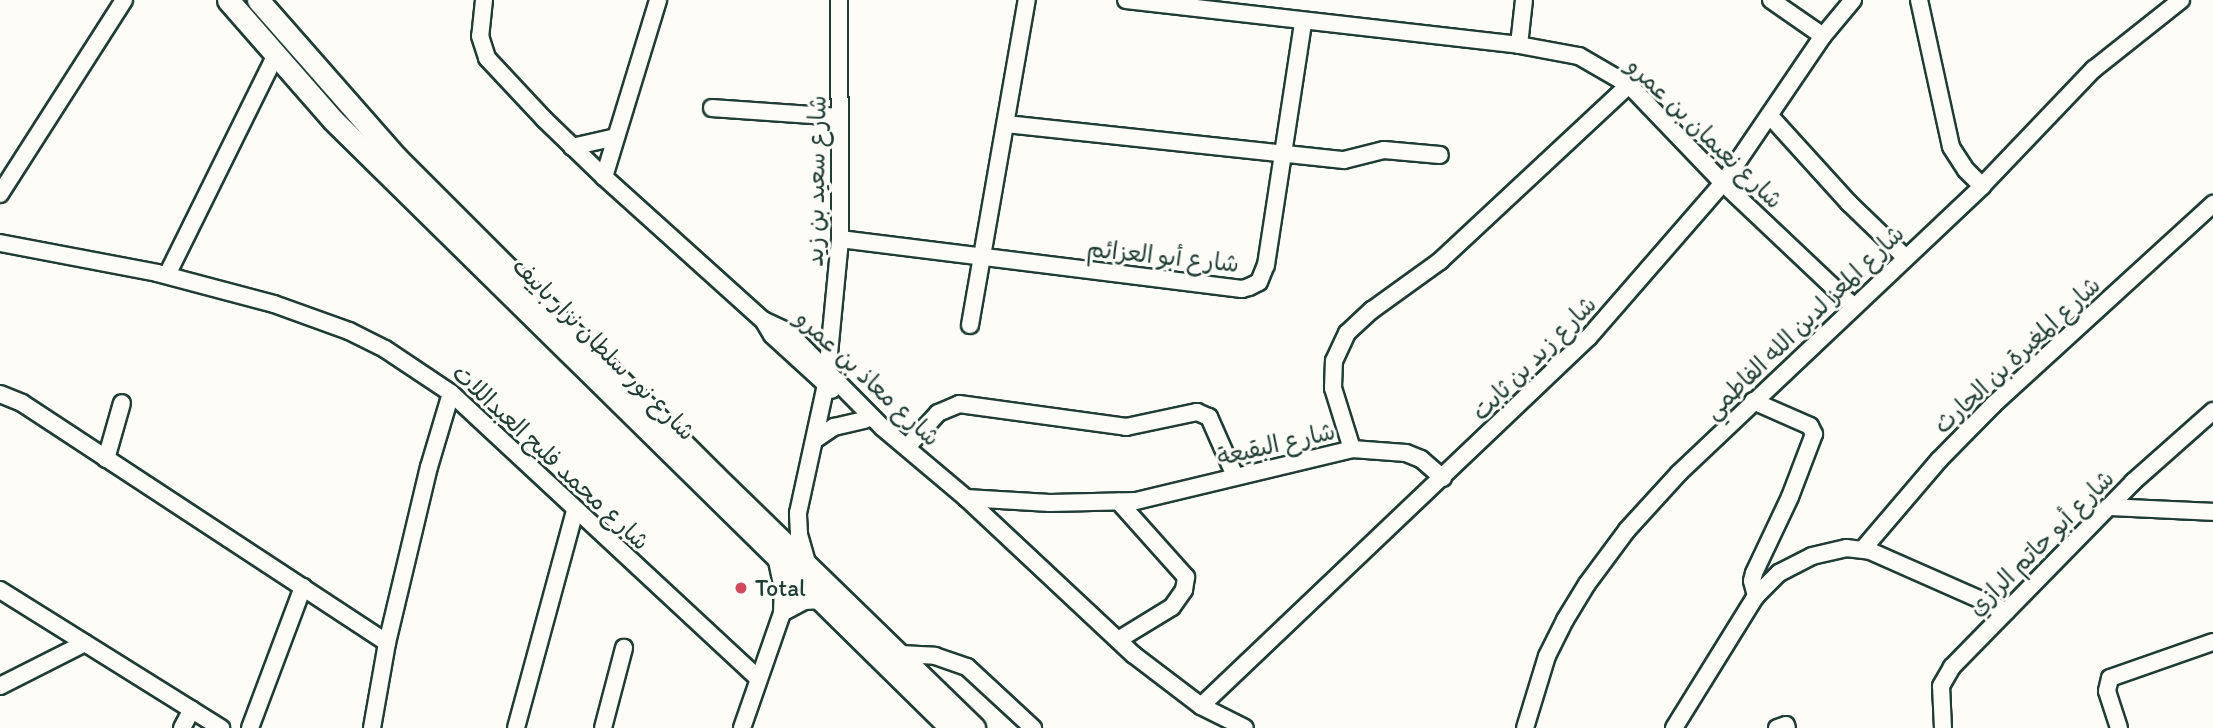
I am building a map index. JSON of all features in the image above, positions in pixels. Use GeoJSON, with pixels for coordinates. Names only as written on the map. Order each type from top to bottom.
{"type":"FeatureCollection","features":[{"type":"Feature","properties":{"kind":"main road","name":"شارع نور سلطان نزار باييف"},"geometry":{"type":"LineString","coordinates":[[258,0],[396,158],[974,728]]}},
{"type":"Feature","properties":{"kind":"main road","name":"شارع نور سلطان نزار باييف"},"geometry":{"type":"LineString","coordinates":[[227,3],[334,120],[951,728]]}},
{"type":"Feature","properties":{"kind":"street"},"geometry":{"type":"LineString","coordinates":[[0,194],[124,0]]}},
{"type":"Feature","properties":{"kind":"street","name":"شارع معاذ بن عمرو"},"geometry":{"type":"LineString","coordinates":[[484,0],[480,36],[487,58],[572,147],[763,320],[782,327],[827,378],[966,498],[1118,640],[1200,706],[1245,728]]}},
{"type":"Feature","properties":{"kind":"street"},"geometry":{"type":"LineString","coordinates":[[604,177],[658,0]]}},
{"type":"Feature","properties":{"kind":"street","name":"شارع سعيد بن زيد"},"geometry":{"type":"LineString","coordinates":[[807,566],[799,534],[798,513],[827,378],[841,239],[839,0]]}},
{"type":"Feature","properties":{"kind":"street"},"geometry":{"type":"LineString","coordinates":[[970,325],[1027,0]]}},
{"type":"Feature","properties":{"kind":"street","name":"شارع نعيمان بن عمرو"},"geometry":{"type":"LineString","coordinates":[[1126,0],[1519,45],[1579,55],[1629,85],[1723,183],[1852,305]]}},
{"type":"Feature","properties":{"kind":"street"},"geometry":{"type":"LineString","coordinates":[[1519,45],[1524,0]]}},
{"type":"Feature","properties":{"kind":"street"},"geometry":{"type":"LineString","coordinates":[[1771,0],[1823,36]]}},
{"type":"Feature","properties":{"kind":"street","name":"شارع زيد بن ثابت"},"geometry":{"type":"LineString","coordinates":[[1200,706],[1589,337],[1723,183],[1823,36],[1853,0]]}},
{"type":"Feature","properties":{"kind":"street"},"geometry":{"type":"LineString","coordinates":[[1919,0],[1951,147],[1966,170],[1982,186]]}},
{"type":"Feature","properties":{"kind":"street","name":"شارع المعز لدين الله الفاطمي"},"geometry":{"type":"LineString","coordinates":[[1525,728],[1547,656],[1587,584],[1627,530],[1670,482],[1852,305],[1982,186],[2094,69],[2181,0]]}},
{"type":"Feature","properties":{"kind":"street","name":"شارع أبو العزائم"},"geometry":{"type":"LineString","coordinates":[[841,239],[982,259],[1242,289],[1250,287],[1259,282],[1266,265],[1303,22]]}},
{"type":"Feature","properties":{"kind":"street"},"geometry":{"type":"LineString","coordinates":[[167,275],[275,56]]}},
{"type":"Feature","properties":{"kind":"street","name":"شارع البقيعة"},"geometry":{"type":"LineString","coordinates":[[966,498],[1136,501],[1352,449],[1333,388],[1334,361],[1348,333],[1373,310],[1440,261],[1629,85]]}},
{"type":"Feature","properties":{"kind":"street"},"geometry":{"type":"LineString","coordinates":[[712,108],[840,117]]}},
{"type":"Feature","properties":{"kind":"street"},"geometry":{"type":"LineString","coordinates":[[1770,116],[1849,203],[1905,257]]}},
{"type":"Feature","properties":{"kind":"street"},"geometry":{"type":"LineString","coordinates":[[1006,124],[1344,160],[1384,150],[1440,155]]}},
{"type":"Feature","properties":{"kind":"street"},"geometry":{"type":"LineString","coordinates":[[572,147],[616,137]]}},
{"type":"Feature","properties":{"kind":"street","name":"شارع المغيرة بن الحارث"},"geometry":{"type":"LineString","coordinates":[[1863,550],[1939,460],[1994,404],[2213,204]]}},
{"type":"Feature","properties":{"kind":"street","name":"شارع محمد فليح العبداللات"},"geometry":{"type":"LineString","coordinates":[[0,243],[167,275],[274,304],[349,331],[385,349],[451,393],[759,679]]}},
{"type":"Feature","properties":{"kind":"street"},"geometry":{"type":"LineString","coordinates":[[827,378],[865,420],[883,428]]}},
{"type":"Feature","properties":{"kind":"street"},"geometry":{"type":"LineString","coordinates":[[372,728],[387,643],[429,467],[451,393]]}},
{"type":"Feature","properties":{"kind":"street"},"geometry":{"type":"LineString","coordinates":[[0,394],[22,403],[387,643]]}},
{"type":"Feature","properties":{"kind":"street"},"geometry":{"type":"LineString","coordinates":[[1753,401],[1810,426],[1814,434],[1790,497],[1754,573],[1752,584],[1756,596]]}},
{"type":"Feature","properties":{"kind":"street"},"geometry":{"type":"LineString","coordinates":[[106,459],[122,403]]}},
{"type":"Feature","properties":{"kind":"street"},"geometry":{"type":"LineString","coordinates":[[907,447],[939,413],[959,404],[1126,427],[1197,412],[1209,417],[1235,476]]}},
{"type":"Feature","properties":{"kind":"street","name":"شارع أبو حاتم الرازي"},"geometry":{"type":"LineString","coordinates":[[1943,728],[1940,701],[1945,676],[2108,507],[2213,411]]}},
{"type":"Feature","properties":{"kind":"street"},"geometry":{"type":"LineString","coordinates":[[816,439],[834,427],[865,420]]}},
{"type":"Feature","properties":{"kind":"street"},"geometry":{"type":"LineString","coordinates":[[1352,449],[1406,453],[1421,459],[1443,478]]}},
{"type":"Feature","properties":{"kind":"street"},"geometry":{"type":"LineString","coordinates":[[1118,640],[1172,607],[1184,590],[1186,577],[1119,502]]}},
{"type":"Feature","properties":{"kind":"street"},"geometry":{"type":"LineString","coordinates":[[2108,507],[2213,512]]}},
{"type":"Feature","properties":{"kind":"street"},"geometry":{"type":"LineString","coordinates":[[516,728],[575,511]]}},
{"type":"Feature","properties":{"kind":"street"},"geometry":{"type":"LineString","coordinates":[[1674,728],[1756,596],[1779,573],[1827,552],[1863,550],[2006,611]]}},
{"type":"Feature","properties":{"kind":"street"},"geometry":{"type":"LineString","coordinates":[[742,728],[782,612],[783,590],[775,556]]}},
{"type":"Feature","properties":{"kind":"street"},"geometry":{"type":"LineString","coordinates":[[250,728],[303,587]]}},
{"type":"Feature","properties":{"kind":"street"},"geometry":{"type":"LineString","coordinates":[[0,590],[221,728]]}},
{"type":"Feature","properties":{"kind":"street"},"geometry":{"type":"LineString","coordinates":[[782,612],[805,601],[822,600]]}},
{"type":"Feature","properties":{"kind":"street"},"geometry":{"type":"LineString","coordinates":[[2119,728],[2107,691],[2110,678],[2213,642]]}},
{"type":"Feature","properties":{"kind":"street"},"geometry":{"type":"LineString","coordinates":[[0,686],[85,643]]}},
{"type":"Feature","properties":{"kind":"street"},"geometry":{"type":"LineString","coordinates":[[603,728],[624,648]]}},
{"type":"Feature","properties":{"kind":"street"},"geometry":{"type":"LineString","coordinates":[[900,654],[935,656],[967,667],[1033,728]]}},
{"type":"Feature","properties":{"kind":"street"},"geometry":{"type":"LineString","coordinates":[[182,728],[192,709]]}},
{"type":"Feature","properties":{"kind":"street"},"geometry":{"type":"LineString","coordinates":[[1777,728],[1786,725],[1787,728]]}},
{"type":"Feature","properties":{"kind":"place","name":"Total"},"geometry":{"type":"Point","coordinates":[741,588]}}]}
